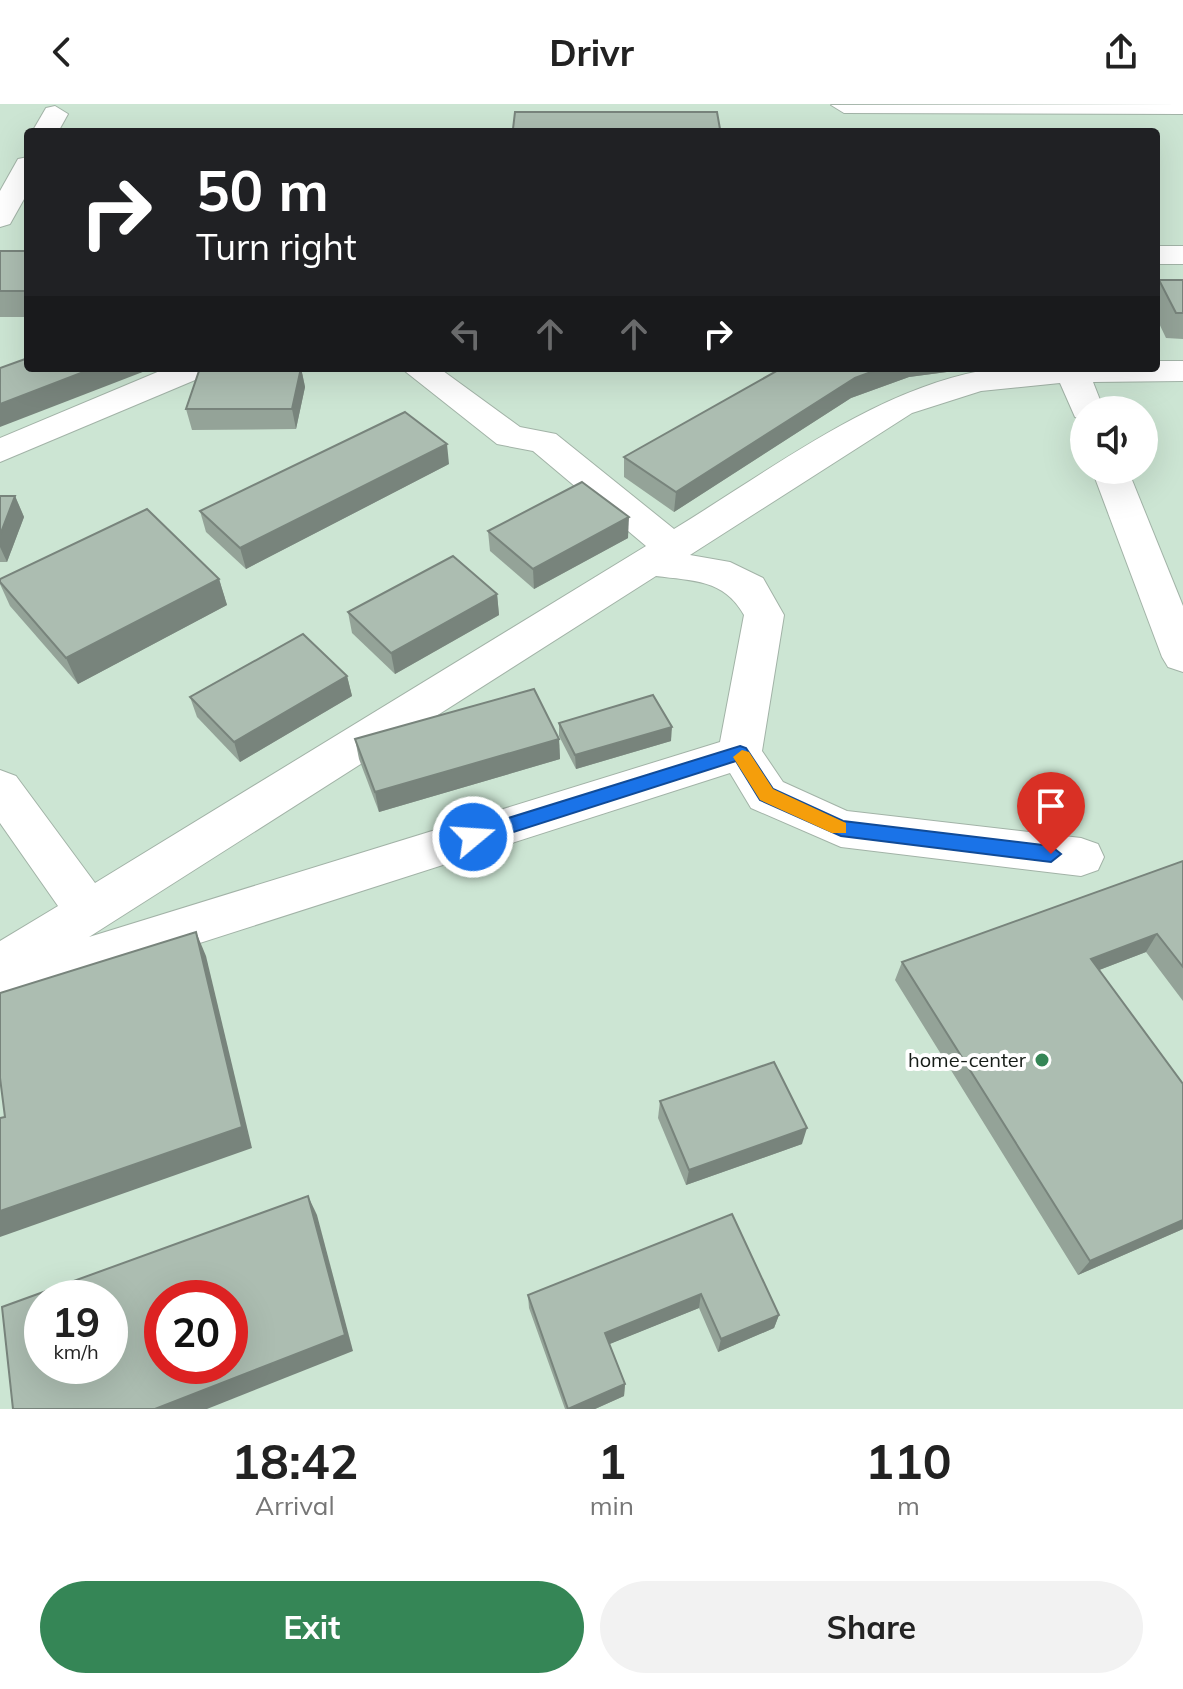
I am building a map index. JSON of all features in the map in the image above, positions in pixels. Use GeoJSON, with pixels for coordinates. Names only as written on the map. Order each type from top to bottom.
{"type":"FeatureCollection","features":[{"type":"Feature","properties":{"kind":"street"},"geometry":{"type":"LineString","coordinates":[[844,105],[1183,106]]}},
{"type":"Feature","properties":{"kind":"street"},"geometry":{"type":"LineString","coordinates":[[968,105],[977,128]]}},
{"type":"Feature","properties":{"kind":"street"},"geometry":{"type":"LineString","coordinates":[[0,218],[24,173]]}},
{"type":"Feature","properties":{"kind":"street"},"geometry":{"type":"LineString","coordinates":[[1160,255],[1183,255]]}},
{"type":"Feature","properties":{"kind":"street"},"geometry":{"type":"LineString","coordinates":[[1160,371],[1183,371]]}},
{"type":"Feature","properties":{"kind":"street"},"geometry":{"type":"LineString","coordinates":[[0,451],[186,372]]}},
{"type":"Feature","properties":{"kind":"street"},"geometry":{"type":"LineString","coordinates":[[423,372],[509,436],[544,442],[658,554],[716,571],[749,588],[764,615],[740,753],[767,795],[841,829],[1081,857]]}},
{"type":"Feature","properties":{"kind":"street"},"geometry":{"type":"LineString","coordinates":[[0,967],[658,554],[900,406],[952,387],[1057,372]]}},
{"type":"Feature","properties":{"kind":"street"},"geometry":{"type":"LineString","coordinates":[[1072,372],[1081,396]]}},
{"type":"Feature","properties":{"kind":"street"},"geometry":{"type":"LineString","coordinates":[[1116,484],[1179,636]]}},
{"type":"Feature","properties":{"kind":"street"},"geometry":{"type":"LineString","coordinates":[[0,987],[740,753]]}},
{"type":"Feature","properties":{"kind":"street"},"geometry":{"type":"LineString","coordinates":[[0,788],[90,913]]}},
{"type":"Feature","properties":{"kind":"shaded area"},"geometry":{"type":"Polygon","coordinates":[[[0,104],[1183,104],[1183,1409],[0,1409],[0,104]]]}},
{"type":"Feature","properties":{"kind":"building"},"geometry":{"type":"Polygon","coordinates":[[[515,112],[717,112],[720,128],[513,128],[515,112]]]}},
{"type":"Feature","properties":{"kind":"building"},"geometry":{"type":"Polygon","coordinates":[[[0,251],[24,251],[24,291],[0,291],[0,251]]]}},
{"type":"Feature","properties":{"kind":"building"},"geometry":{"type":"Polygon","coordinates":[[[1160,280],[1183,280],[1183,313],[1176,313],[1160,280]]]}},
{"type":"Feature","properties":{"kind":"building"},"geometry":{"type":"Polygon","coordinates":[[[24,359],[24,372],[84,372],[0,404],[0,368],[24,359]]]}},
{"type":"Feature","properties":{"kind":"building"},"geometry":{"type":"Polygon","coordinates":[[[199,372],[300,372],[292,409],[186,409],[199,372]]]}},
{"type":"Feature","properties":{"kind":"building"},"geometry":{"type":"Polygon","coordinates":[[[775,372],[871,372],[855,378],[676,492],[624,457],[775,372]]]}},
{"type":"Feature","properties":{"kind":"building"},"geometry":{"type":"Polygon","coordinates":[[[405,412],[447,444],[240,548],[200,511],[405,412]]]}},
{"type":"Feature","properties":{"kind":"building"},"geometry":{"type":"Polygon","coordinates":[[[582,482],[629,517],[533,569],[488,531],[582,482]]]}},
{"type":"Feature","properties":{"kind":"building"},"geometry":{"type":"Polygon","coordinates":[[[0,496],[15,496],[0,535],[0,496]]]}},
{"type":"Feature","properties":{"kind":"building"},"geometry":{"type":"Polygon","coordinates":[[[147,509],[219,579],[66,658],[0,579],[147,509]]]}},
{"type":"Feature","properties":{"kind":"building"},"geometry":{"type":"Polygon","coordinates":[[[453,556],[497,594],[391,653],[348,612],[453,556]]]}},
{"type":"Feature","properties":{"kind":"building"},"geometry":{"type":"Polygon","coordinates":[[[303,634],[347,676],[234,742],[190,697],[303,634]]]}},
{"type":"Feature","properties":{"kind":"building"},"geometry":{"type":"Polygon","coordinates":[[[534,689],[559,739],[375,792],[355,739],[534,689]]]}},
{"type":"Feature","properties":{"kind":"building"},"geometry":{"type":"Polygon","coordinates":[[[653,695],[672,727],[575,755],[559,723],[653,695]]]}},
{"type":"Feature","properties":{"kind":"building","name":"home-center"},"geometry":{"type":"Polygon","coordinates":[[[1183,861],[1183,967],[1157,934],[1091,959],[1183,1084],[1183,1220],[1090,1261],[902,962],[1183,861]]]}},
{"type":"Feature","properties":{"kind":"building"},"geometry":{"type":"Polygon","coordinates":[[[196,932],[242,1127],[0,1211],[0,1118],[5,1117],[0,1078],[0,993],[196,932]]]}},
{"type":"Feature","properties":{"kind":"building"},"geometry":{"type":"Polygon","coordinates":[[[774,1062],[807,1128],[689,1170],[660,1101],[774,1062]]]}},
{"type":"Feature","properties":{"kind":"building"},"geometry":{"type":"Polygon","coordinates":[[[308,1196],[345,1335],[248,1373],[248,1280],[144,1280],[144,1384],[219,1384],[155,1409],[13,1409],[2,1307],[24,1299],[24,1384],[128,1384],[128,1280],[76,1280],[308,1196]]]}},
{"type":"Feature","properties":{"kind":"building"},"geometry":{"type":"Polygon","coordinates":[[[732,1214],[779,1315],[721,1339],[701,1294],[605,1333],[625,1384],[568,1409],[528,1295],[732,1214]]]}},
{"type":"Feature","properties":{"kind":"slow traffic"},"geometry":{"type":"LineString","coordinates":[[742,757],[767,795],[839,828]]}},
{"type":"Feature","properties":{"kind":"place","name":"home-center"},"geometry":{"type":"Point","coordinates":[1042,1060]}},
{"type":"Feature","properties":{"kind":"route"},"geometry":{"type":"LineString","coordinates":[[473,837],[740,753],[767,795],[841,829],[1051,854]]}}]}
